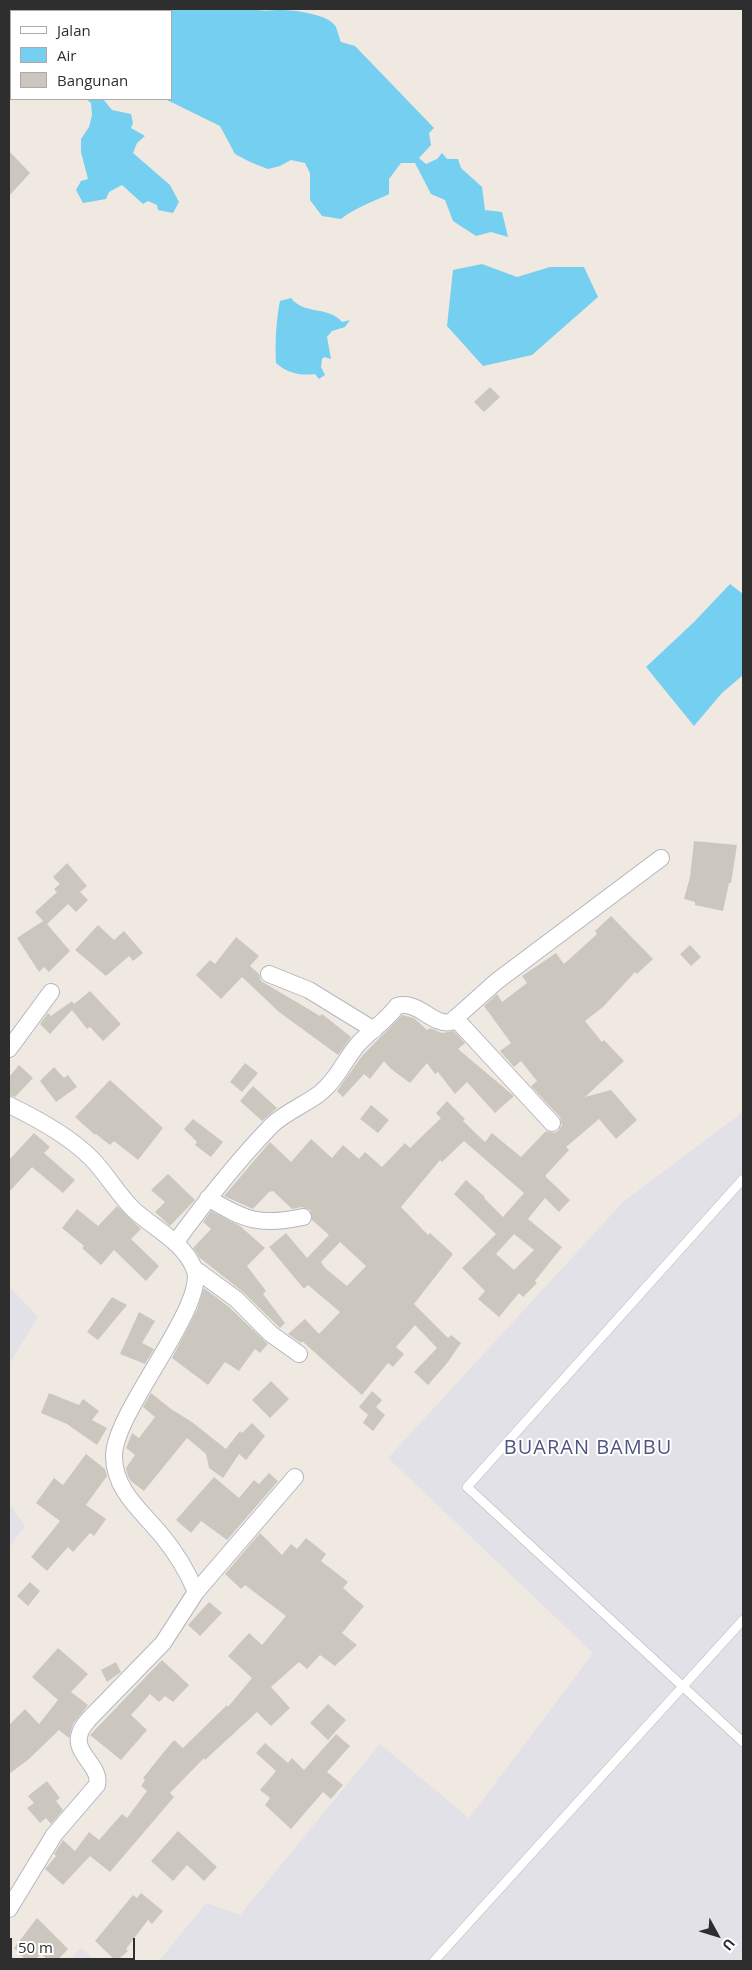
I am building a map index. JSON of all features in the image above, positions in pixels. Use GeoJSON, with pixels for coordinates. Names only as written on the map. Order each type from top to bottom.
{"type":"FeatureCollection","features":[{"type":"Feature","properties":{"kind":"street"},"geometry":{"type":"LineString","coordinates":[[175,1243],[223,1179],[273,1124],[320,1093],[337,1077],[360,1043],[385,1022],[397,1006],[405,1004],[446,1023],[455,1018],[498,981],[661,858]]}},
{"type":"Feature","properties":{"kind":"street"},"geometry":{"type":"LineString","coordinates":[[269,974],[309,990],[374,1030]]}},
{"type":"Feature","properties":{"kind":"street"},"geometry":{"type":"LineString","coordinates":[[9,1049],[51,992]]}},
{"type":"Feature","properties":{"kind":"street"},"geometry":{"type":"LineString","coordinates":[[455,1018],[552,1123]]}},
{"type":"Feature","properties":{"kind":"street"},"geometry":{"type":"LineString","coordinates":[[9,1106],[47,1126],[91,1158],[132,1209],[175,1243],[184,1252],[195,1269],[236,1299],[271,1334],[299,1354]]}},
{"type":"Feature","properties":{"kind":"street"},"geometry":{"type":"LineString","coordinates":[[208,1198],[258,1221],[269,1223],[303,1217]]}},
{"type":"Feature","properties":{"kind":"street"},"geometry":{"type":"LineString","coordinates":[[195,1269],[194,1286],[184,1313],[151,1377],[129,1411],[117,1438],[114,1455],[116,1472],[128,1499],[165,1539],[196,1592]]}},
{"type":"Feature","properties":{"kind":"street"},"geometry":{"type":"LineString","coordinates":[[9,1909],[54,1835],[97,1785],[97,1774],[80,1747],[79,1733],[89,1719],[163,1644],[196,1592],[295,1477]]}},
{"type":"Feature","properties":{"kind":"lane"},"geometry":{"type":"LineString","coordinates":[[743,1179],[467,1486],[743,1742]]}},
{"type":"Feature","properties":{"kind":"lane"},"geometry":{"type":"LineString","coordinates":[[434,1961],[743,1620]]}},
{"type":"Feature","properties":{"kind":"shaded area"},"geometry":{"type":"Polygon","coordinates":[[[743,1112],[743,1961],[159,1961],[206,1903],[240,1915],[380,1744],[469,1818],[593,1653],[388,1458],[624,1201],[743,1112]]]}},
{"type":"Feature","properties":{"kind":"shaded area"},"geometry":{"type":"Polygon","coordinates":[[[9,1286],[38,1317],[9,1364],[9,1286]]]}},
{"type":"Feature","properties":{"kind":"shaded area"},"geometry":{"type":"Polygon","coordinates":[[[9,1503],[25,1526],[9,1548],[9,1503]]]}},
{"type":"Feature","properties":{"kind":"shaded area"},"geometry":{"type":"Polygon","coordinates":[[[81,1948],[96,1961],[68,1961],[81,1948]]]}},
{"type":"Feature","properties":{"kind":"water"},"geometry":{"type":"Polygon","coordinates":[[[254,9],[264,11],[287,10],[326,19],[336,27],[341,42],[355,46],[434,128],[429,133],[431,145],[419,158],[426,164],[437,159],[442,153],[447,159],[458,159],[461,168],[482,187],[485,210],[502,212],[508,237],[491,232],[476,236],[453,221],[445,200],[431,194],[415,163],[401,163],[389,179],[389,194],[341,219],[322,216],[310,200],[310,173],[305,163],[291,160],[280,166],[268,169],[250,162],[235,154],[220,126],[167,100],[172,100],[172,10],[146,10],[254,9]]]}},
{"type":"Feature","properties":{"kind":"water"},"geometry":{"type":"Polygon","coordinates":[[[87,100],[104,100],[112,110],[131,114],[133,123],[131,128],[145,136],[137,143],[133,153],[170,185],[179,202],[173,213],[158,210],[157,205],[148,201],[143,204],[122,185],[109,192],[106,199],[83,203],[76,190],[81,181],[88,179],[81,152],[81,139],[89,127],[92,115],[91,103],[87,100]]]}},
{"type":"Feature","properties":{"kind":"water"},"geometry":{"type":"Polygon","coordinates":[[[482,264],[517,277],[550,267],[584,267],[598,297],[532,355],[483,366],[447,326],[453,270],[482,264]]]}},
{"type":"Feature","properties":{"kind":"water"},"geometry":{"type":"Polygon","coordinates":[[[291,298],[303,307],[330,314],[342,322],[350,320],[345,327],[332,331],[327,337],[331,359],[324,357],[322,359],[321,367],[325,375],[319,379],[315,374],[304,375],[294,373],[276,363],[276,332],[280,301],[291,298]]]}},
{"type":"Feature","properties":{"kind":"water"},"geometry":{"type":"Polygon","coordinates":[[[730,584],[743,594],[743,675],[722,693],[694,726],[646,667],[694,622],[730,584]]]}},
{"type":"Feature","properties":{"kind":"building"},"geometry":{"type":"Polygon","coordinates":[[[9,151],[30,173],[9,196],[9,151]]]}},
{"type":"Feature","properties":{"kind":"building"},"geometry":{"type":"Polygon","coordinates":[[[490,387],[500,397],[484,412],[474,402],[490,387]]]}},
{"type":"Feature","properties":{"kind":"building"},"geometry":{"type":"Polygon","coordinates":[[[694,841],[737,845],[731,883],[729,883],[723,911],[695,905],[695,902],[684,899],[690,877],[694,841]]]}},
{"type":"Feature","properties":{"kind":"building"},"geometry":{"type":"Polygon","coordinates":[[[67,863],[87,886],[80,892],[88,900],[76,912],[68,904],[47,924],[70,951],[49,972],[44,967],[39,972],[17,938],[43,921],[35,912],[57,892],[54,889],[60,884],[53,877],[67,863]]]}},
{"type":"Feature","properties":{"kind":"building"},"geometry":{"type":"Polygon","coordinates":[[[611,916],[653,959],[637,974],[635,972],[603,1007],[585,1021],[602,1042],[604,1040],[624,1061],[585,1097],[611,1090],[637,1120],[616,1139],[599,1119],[566,1147],[569,1150],[545,1176],[570,1200],[559,1212],[545,1198],[528,1219],[562,1247],[535,1281],[537,1283],[523,1297],[519,1293],[499,1317],[478,1299],[485,1291],[462,1268],[496,1234],[454,1194],[466,1180],[503,1217],[524,1193],[464,1141],[442,1162],[440,1160],[401,1207],[428,1235],[430,1233],[453,1254],[414,1304],[448,1338],[451,1335],[461,1343],[448,1362],[428,1385],[414,1372],[437,1348],[415,1325],[396,1347],[404,1354],[393,1367],[388,1363],[362,1395],[302,1341],[301,1343],[288,1334],[305,1319],[319,1334],[340,1312],[308,1285],[304,1289],[269,1247],[286,1233],[307,1258],[329,1235],[312,1220],[310,1210],[302,1207],[292,1209],[273,1191],[269,1192],[253,1209],[224,1196],[270,1142],[291,1162],[311,1139],[332,1158],[343,1145],[359,1159],[365,1152],[382,1167],[405,1143],[410,1148],[441,1118],[436,1113],[447,1101],[465,1119],[463,1121],[485,1142],[492,1133],[521,1157],[546,1131],[554,1133],[558,1131],[562,1125],[560,1117],[531,1086],[537,1081],[521,1061],[514,1067],[500,1051],[511,1043],[484,1006],[497,994],[502,1002],[527,983],[522,976],[556,953],[564,964],[597,934],[595,931],[611,916]],[[514,1234],[496,1254],[514,1270],[534,1250],[514,1234]],[[340,1242],[321,1262],[325,1268],[347,1286],[366,1266],[340,1242]]]}},
{"type":"Feature","properties":{"kind":"building"},"geometry":{"type":"Polygon","coordinates":[[[98,925],[114,940],[124,931],[143,953],[133,961],[129,956],[106,976],[75,950],[98,925]]]}},
{"type":"Feature","properties":{"kind":"building"},"geometry":{"type":"Polygon","coordinates":[[[236,937],[259,956],[250,966],[259,974],[261,981],[320,1016],[322,1014],[351,1037],[338,1055],[279,1012],[242,977],[221,999],[196,975],[210,960],[215,964],[236,937]]]}},
{"type":"Feature","properties":{"kind":"building"},"geometry":{"type":"Polygon","coordinates":[[[690,945],[701,957],[691,966],[680,954],[690,945]]]}},
{"type":"Feature","properties":{"kind":"building"},"geometry":{"type":"Polygon","coordinates":[[[90,991],[121,1024],[103,1041],[90,1027],[87,1029],[72,1010],[50,1034],[40,1024],[48,1013],[51,1016],[72,1001],[74,1004],[90,991]]]}},
{"type":"Feature","properties":{"kind":"building"},"geometry":{"type":"Polygon","coordinates":[[[402,1015],[414,1018],[427,1030],[430,1028],[442,1033],[454,1031],[465,1043],[458,1049],[514,1096],[495,1113],[467,1082],[455,1094],[438,1072],[435,1074],[427,1063],[410,1083],[391,1069],[384,1061],[370,1079],[364,1074],[343,1097],[337,1091],[362,1056],[402,1015]]]}},
{"type":"Feature","properties":{"kind":"building"},"geometry":{"type":"Polygon","coordinates":[[[245,1063],[258,1073],[242,1092],[230,1082],[245,1063]]]}},
{"type":"Feature","properties":{"kind":"building"},"geometry":{"type":"Polygon","coordinates":[[[19,1065],[33,1078],[15,1097],[9,1095],[9,1077],[19,1065]]]}},
{"type":"Feature","properties":{"kind":"building"},"geometry":{"type":"Polygon","coordinates":[[[54,1067],[64,1078],[68,1075],[77,1087],[56,1102],[40,1081],[54,1067]]]}},
{"type":"Feature","properties":{"kind":"building"},"geometry":{"type":"Polygon","coordinates":[[[110,1080],[163,1128],[138,1160],[114,1141],[110,1145],[95,1135],[75,1117],[110,1080]]]}},
{"type":"Feature","properties":{"kind":"building"},"geometry":{"type":"Polygon","coordinates":[[[253,1086],[277,1108],[262,1121],[240,1101],[253,1086]]]}},
{"type":"Feature","properties":{"kind":"building"},"geometry":{"type":"Polygon","coordinates":[[[371,1105],[389,1120],[378,1133],[360,1119],[371,1105]]]}},
{"type":"Feature","properties":{"kind":"building"},"geometry":{"type":"Polygon","coordinates":[[[193,1119],[223,1142],[211,1157],[195,1145],[197,1142],[184,1129],[193,1119]]]}},
{"type":"Feature","properties":{"kind":"building"},"geometry":{"type":"Polygon","coordinates":[[[34,1133],[50,1147],[44,1153],[75,1180],[63,1193],[32,1167],[9,1192],[9,1160],[34,1133]]]}},
{"type":"Feature","properties":{"kind":"building"},"geometry":{"type":"Polygon","coordinates":[[[168,1174],[195,1200],[170,1226],[155,1212],[165,1202],[151,1190],[168,1174]]]}},
{"type":"Feature","properties":{"kind":"building"},"geometry":{"type":"Polygon","coordinates":[[[117,1206],[141,1229],[131,1239],[159,1266],[146,1281],[114,1250],[101,1265],[82,1248],[84,1246],[62,1228],[77,1209],[98,1226],[117,1206]]]}},
{"type":"Feature","properties":{"kind":"building"},"geometry":{"type":"Polygon","coordinates":[[[211,1211],[240,1226],[265,1248],[247,1266],[266,1291],[263,1294],[285,1323],[280,1328],[243,1292],[200,1258],[193,1248],[211,1229],[203,1222],[211,1211]]]}},
{"type":"Feature","properties":{"kind":"building"},"geometry":{"type":"Polygon","coordinates":[[[204,1288],[229,1307],[268,1344],[260,1353],[255,1349],[239,1371],[225,1362],[208,1385],[172,1358],[197,1310],[204,1288]]]}},
{"type":"Feature","properties":{"kind":"building"},"geometry":{"type":"Polygon","coordinates":[[[112,1297],[127,1305],[98,1340],[87,1332],[112,1297]]]}},
{"type":"Feature","properties":{"kind":"building"},"geometry":{"type":"Polygon","coordinates":[[[139,1312],[155,1321],[142,1343],[154,1349],[145,1364],[120,1354],[139,1312]]]}},
{"type":"Feature","properties":{"kind":"building"},"geometry":{"type":"Polygon","coordinates":[[[271,1381],[289,1399],[270,1418],[252,1400],[271,1381]]]}},
{"type":"Feature","properties":{"kind":"building"},"geometry":{"type":"Polygon","coordinates":[[[372,1391],[382,1400],[376,1407],[385,1415],[373,1431],[363,1423],[368,1415],[359,1407],[372,1391]]]}},
{"type":"Feature","properties":{"kind":"building"},"geometry":{"type":"Polygon","coordinates":[[[49,1393],[79,1405],[83,1399],[99,1411],[92,1420],[107,1428],[97,1445],[67,1424],[41,1413],[49,1393]]]}},
{"type":"Feature","properties":{"kind":"building"},"geometry":{"type":"Polygon","coordinates":[[[151,1393],[226,1449],[240,1431],[242,1433],[252,1423],[265,1436],[246,1460],[239,1454],[223,1478],[209,1468],[206,1454],[187,1438],[144,1491],[131,1481],[128,1476],[126,1468],[135,1455],[126,1448],[132,1433],[139,1438],[155,1417],[143,1407],[151,1393]]]}},
{"type":"Feature","properties":{"kind":"building"},"geometry":{"type":"Polygon","coordinates":[[[86,1454],[105,1469],[107,1476],[86,1505],[106,1519],[94,1536],[90,1533],[73,1552],[68,1547],[47,1571],[31,1557],[60,1521],[36,1503],[54,1478],[63,1485],[86,1454]]]}},
{"type":"Feature","properties":{"kind":"building"},"geometry":{"type":"Polygon","coordinates":[[[269,1473],[278,1481],[227,1540],[201,1521],[191,1533],[176,1520],[214,1477],[239,1498],[254,1480],[259,1484],[269,1473]]]}},
{"type":"Feature","properties":{"kind":"building"},"geometry":{"type":"Polygon","coordinates":[[[260,1533],[282,1555],[291,1544],[297,1549],[306,1538],[326,1554],[321,1561],[348,1582],[343,1588],[364,1606],[342,1633],[357,1645],[335,1666],[320,1655],[307,1669],[299,1662],[271,1687],[290,1708],[271,1726],[257,1712],[205,1760],[204,1758],[170,1793],[174,1797],[110,1872],[90,1856],[63,1885],[45,1869],[56,1856],[54,1854],[63,1840],[75,1851],[89,1832],[99,1840],[122,1814],[127,1818],[147,1791],[141,1786],[145,1780],[143,1778],[174,1740],[183,1748],[227,1705],[228,1707],[252,1678],[228,1656],[249,1633],[262,1645],[286,1616],[245,1585],[241,1589],[225,1574],[260,1533]]]}},
{"type":"Feature","properties":{"kind":"building"},"geometry":{"type":"Polygon","coordinates":[[[30,1582],[40,1591],[28,1606],[17,1596],[30,1582]]]}},
{"type":"Feature","properties":{"kind":"building"},"geometry":{"type":"Polygon","coordinates":[[[209,1602],[222,1613],[200,1636],[188,1625],[209,1602]]]}},
{"type":"Feature","properties":{"kind":"building"},"geometry":{"type":"Polygon","coordinates":[[[58,1648],[88,1674],[71,1692],[88,1705],[73,1724],[69,1738],[59,1730],[29,1759],[9,1774],[9,1725],[25,1709],[39,1724],[58,1700],[32,1677],[58,1648]]]}},
{"type":"Feature","properties":{"kind":"building"},"geometry":{"type":"Polygon","coordinates":[[[162,1660],[189,1685],[173,1702],[165,1696],[159,1702],[150,1694],[131,1715],[147,1730],[121,1760],[90,1735],[162,1660]]]}},
{"type":"Feature","properties":{"kind":"building"},"geometry":{"type":"Polygon","coordinates":[[[116,1662],[121,1672],[107,1682],[101,1670],[116,1662]]]}},
{"type":"Feature","properties":{"kind":"building"},"geometry":{"type":"Polygon","coordinates":[[[328,1704],[346,1720],[328,1740],[310,1723],[328,1704]]]}},
{"type":"Feature","properties":{"kind":"building"},"geometry":{"type":"Polygon","coordinates":[[[336,1734],[350,1746],[327,1772],[343,1785],[331,1799],[323,1792],[291,1829],[265,1805],[270,1798],[260,1790],[276,1771],[256,1753],[265,1743],[288,1763],[292,1758],[304,1770],[336,1734]]]}},
{"type":"Feature","properties":{"kind":"building"},"geometry":{"type":"Polygon","coordinates":[[[47,1781],[60,1798],[56,1801],[63,1810],[51,1824],[46,1818],[40,1823],[27,1808],[34,1803],[28,1796],[47,1781]]]}},
{"type":"Feature","properties":{"kind":"building"},"geometry":{"type":"Polygon","coordinates":[[[178,1831],[217,1867],[204,1881],[187,1865],[173,1881],[151,1861],[178,1831]]]}},
{"type":"Feature","properties":{"kind":"building"},"geometry":{"type":"Polygon","coordinates":[[[141,1893],[163,1911],[152,1924],[148,1920],[126,1949],[128,1951],[116,1961],[95,1941],[133,1895],[137,1898],[141,1893]]]}},
{"type":"Feature","properties":{"kind":"building"},"geometry":{"type":"Polygon","coordinates":[[[37,1918],[68,1949],[57,1961],[50,1961],[41,1954],[33,1961],[27,1961],[14,1948],[37,1918]]]}},
{"type":"Feature","properties":{"kind":"district","name":"BUARAN BAMBU"},"geometry":{"type":"Point","coordinates":[588,1448]}}]}
